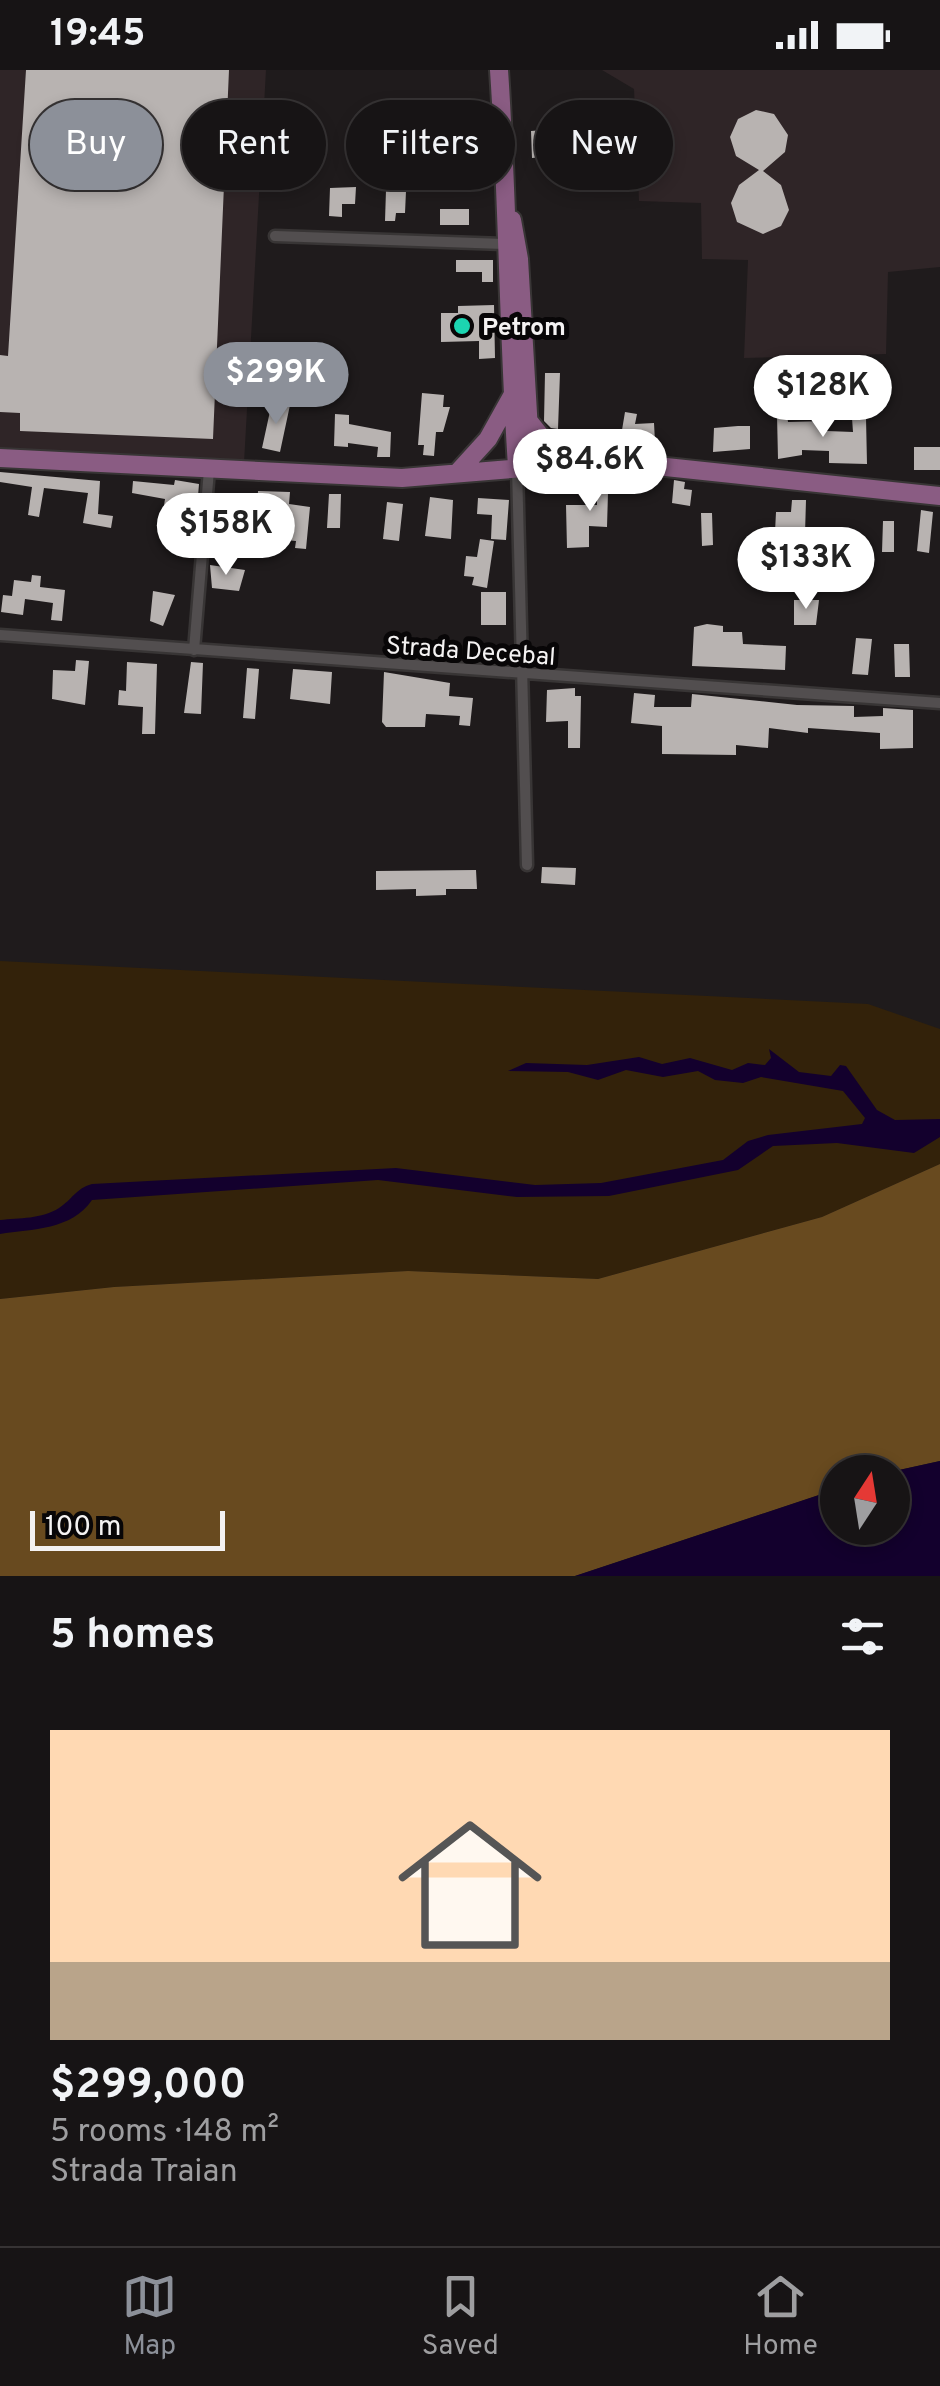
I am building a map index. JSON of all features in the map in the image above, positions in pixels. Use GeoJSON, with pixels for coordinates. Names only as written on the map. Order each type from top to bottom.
{"type":"FeatureCollection","features":[{"type":"Feature","properties":{"kind":"main road"},"geometry":{"type":"LineString","coordinates":[[499,70],[507,194],[519,259],[528,420],[524,466]]}},
{"type":"Feature","properties":{"kind":"main road"},"geometry":{"type":"LineString","coordinates":[[507,194],[504,244],[512,396],[524,466]]}},
{"type":"Feature","properties":{"kind":"main road"},"geometry":{"type":"LineString","coordinates":[[455,474],[472,462],[512,396]]}},
{"type":"Feature","properties":{"kind":"main road"},"geometry":{"type":"LineString","coordinates":[[528,420],[543,439],[556,446],[609,461]]}},
{"type":"Feature","properties":{"kind":"main road"},"geometry":{"type":"LineString","coordinates":[[0,458],[388,478],[609,461],[940,496]]}},
{"type":"Feature","properties":{"kind":"street"},"geometry":{"type":"LineString","coordinates":[[276,236],[504,244]]}},
{"type":"Feature","properties":{"kind":"street"},"geometry":{"type":"LineString","coordinates":[[524,466],[527,865]]}},
{"type":"Feature","properties":{"kind":"street"},"geometry":{"type":"LineString","coordinates":[[194,650],[209,470]]}},
{"type":"Feature","properties":{"kind":"street","name":"Strada Decebal"},"geometry":{"type":"LineString","coordinates":[[0,635],[940,703]]}},
{"type":"Feature","properties":{"kind":"shaded area"},"geometry":{"type":"Polygon","coordinates":[[[0,70],[266,70],[264,100],[182,100],[182,190],[259,190],[244,463],[0,448],[0,70]]]}},
{"type":"Feature","properties":{"kind":"shaded area"},"geometry":{"type":"Polygon","coordinates":[[[602,70],[940,70],[940,267],[888,272],[886,354],[744,358],[748,260],[702,259],[701,203],[639,201],[639,190],[673,190],[673,100],[634,100],[634,89],[602,70]]]}},
{"type":"Feature","properties":{"kind":"shaded area"},"geometry":{"type":"Polygon","coordinates":[[[0,961],[868,1004],[940,1029],[940,1164],[822,1217],[598,1279],[408,1271],[114,1287],[0,1299],[0,961]]]}},
{"type":"Feature","properties":{"kind":"shaded area"},"geometry":{"type":"Polygon","coordinates":[[[769,1049],[799,1072],[831,1076],[840,1065],[846,1066],[877,1110],[895,1120],[940,1119],[940,1137],[914,1153],[837,1143],[773,1146],[738,1170],[609,1196],[517,1197],[378,1180],[92,1200],[63,1223],[0,1234],[0,1220],[52,1212],[92,1184],[396,1168],[535,1185],[601,1183],[723,1160],[748,1141],[768,1135],[862,1124],[865,1118],[843,1091],[761,1077],[743,1083],[715,1080],[698,1071],[663,1077],[626,1070],[598,1080],[568,1072],[508,1071],[526,1063],[587,1065],[639,1057],[662,1064],[690,1058],[732,1070],[748,1063],[765,1065],[771,1058],[769,1049]]]}},
{"type":"Feature","properties":{"kind":"shaded area"},"geometry":{"type":"Polygon","coordinates":[[[940,1164],[940,1461],[910,1468],[910,1455],[820,1455],[820,1495],[575,1576],[0,1576],[0,1299],[114,1287],[408,1271],[598,1279],[822,1217],[940,1164]]]}},
{"type":"Feature","properties":{"kind":"shaded area"},"geometry":{"type":"Polygon","coordinates":[[[940,1461],[940,1576],[575,1576],[820,1495],[820,1545],[910,1545],[910,1468],[940,1461]]]}},
{"type":"Feature","properties":{"kind":"building"},"geometry":{"type":"Polygon","coordinates":[[[26,70],[229,70],[228,100],[182,100],[182,190],[224,190],[213,439],[20,431],[20,413],[0,412],[0,355],[8,356],[26,70]]]}},
{"type":"Feature","properties":{"kind":"building"},"geometry":{"type":"Polygon","coordinates":[[[756,110],[774,114],[788,135],[785,152],[763,171],[781,185],[789,210],[781,226],[763,234],[737,222],[731,203],[739,185],[759,170],[736,156],[730,137],[738,119],[756,110]]]}},
{"type":"Feature","properties":{"kind":"building"},"geometry":{"type":"Polygon","coordinates":[[[531,131],[535,131],[535,158],[532,158],[531,131]]]}},
{"type":"Feature","properties":{"kind":"building"},"geometry":{"type":"Polygon","coordinates":[[[330,188],[356,190],[355,204],[342,204],[342,217],[329,216],[330,188]]]}},
{"type":"Feature","properties":{"kind":"building"},"geometry":{"type":"Polygon","coordinates":[[[386,190],[406,191],[405,213],[396,213],[395,221],[385,221],[386,190]]]}},
{"type":"Feature","properties":{"kind":"building"},"geometry":{"type":"Polygon","coordinates":[[[440,209],[469,209],[469,225],[440,225],[440,209]]]}},
{"type":"Feature","properties":{"kind":"building"},"geometry":{"type":"Polygon","coordinates":[[[456,260],[493,260],[493,282],[482,282],[482,272],[456,272],[456,260]]]}},
{"type":"Feature","properties":{"kind":"building"},"geometry":{"type":"Polygon","coordinates":[[[494,305],[495,358],[479,359],[479,341],[441,342],[441,313],[458,313],[458,306],[494,305]]]}},
{"type":"Feature","properties":{"kind":"building"},"geometry":{"type":"Polygon","coordinates":[[[545,373],[560,373],[558,429],[544,421],[545,373]]]}},
{"type":"Feature","properties":{"kind":"building"},"geometry":{"type":"Polygon","coordinates":[[[422,393],[444,395],[443,407],[450,407],[443,432],[436,432],[434,456],[423,455],[424,445],[418,445],[422,393]]]}},
{"type":"Feature","properties":{"kind":"building"},"geometry":{"type":"Polygon","coordinates":[[[272,402],[290,405],[280,452],[262,448],[272,402]]]}},
{"type":"Feature","properties":{"kind":"building"},"geometry":{"type":"Polygon","coordinates":[[[625,412],[637,414],[635,424],[654,423],[655,442],[621,436],[625,412]]]}},
{"type":"Feature","properties":{"kind":"building"},"geometry":{"type":"Polygon","coordinates":[[[335,414],[349,415],[349,424],[391,432],[390,457],[377,457],[378,447],[348,443],[348,447],[334,446],[335,414]]]}},
{"type":"Feature","properties":{"kind":"building"},"geometry":{"type":"Polygon","coordinates":[[[787,414],[788,422],[827,421],[827,431],[853,432],[852,418],[866,418],[867,464],[829,463],[829,451],[802,450],[802,455],[778,459],[777,415],[787,414]]]}},
{"type":"Feature","properties":{"kind":"building"},"geometry":{"type":"Polygon","coordinates":[[[750,426],[750,449],[713,452],[714,428],[750,426]]]}},
{"type":"Feature","properties":{"kind":"building"},"geometry":{"type":"Polygon","coordinates":[[[914,447],[940,447],[940,470],[914,470],[914,447]]]}},
{"type":"Feature","properties":{"kind":"building"},"geometry":{"type":"Polygon","coordinates":[[[0,472],[100,481],[98,514],[113,516],[111,528],[83,523],[88,493],[44,488],[39,517],[28,515],[32,487],[0,482],[0,472]]]}},
{"type":"Feature","properties":{"kind":"building"},"geometry":{"type":"Polygon","coordinates":[[[175,480],[199,484],[195,534],[160,531],[165,499],[132,493],[133,481],[174,485],[175,480]]]}},
{"type":"Feature","properties":{"kind":"building"},"geometry":{"type":"Polygon","coordinates":[[[597,480],[626,481],[625,493],[608,493],[607,527],[589,526],[589,547],[567,548],[566,505],[597,505],[597,480]]]}},
{"type":"Feature","properties":{"kind":"building"},"geometry":{"type":"Polygon","coordinates":[[[674,480],[685,482],[684,489],[692,490],[690,506],[672,503],[674,480]]]}},
{"type":"Feature","properties":{"kind":"building"},"geometry":{"type":"Polygon","coordinates":[[[258,491],[290,492],[289,504],[310,507],[306,549],[295,548],[296,541],[273,539],[275,514],[257,513],[258,491]]]}},
{"type":"Feature","properties":{"kind":"building"},"geometry":{"type":"Polygon","coordinates":[[[329,494],[341,494],[340,528],[327,528],[329,494]]]}},
{"type":"Feature","properties":{"kind":"building"},"geometry":{"type":"Polygon","coordinates":[[[430,497],[453,500],[451,539],[425,536],[430,497]]]}},
{"type":"Feature","properties":{"kind":"building"},"geometry":{"type":"Polygon","coordinates":[[[478,498],[509,500],[506,540],[491,539],[492,515],[477,514],[478,498]]]}},
{"type":"Feature","properties":{"kind":"building"},"geometry":{"type":"Polygon","coordinates":[[[792,500],[806,500],[805,534],[775,532],[776,512],[791,512],[792,500]]]}},
{"type":"Feature","properties":{"kind":"building"},"geometry":{"type":"Polygon","coordinates":[[[387,502],[403,504],[399,541],[383,539],[387,502]]]}},
{"type":"Feature","properties":{"kind":"building"},"geometry":{"type":"Polygon","coordinates":[[[921,510],[933,512],[929,553],[917,551],[921,510]]]}},
{"type":"Feature","properties":{"kind":"building"},"geometry":{"type":"Polygon","coordinates":[[[701,513],[712,513],[713,545],[702,546],[701,513]]]}},
{"type":"Feature","properties":{"kind":"building"},"geometry":{"type":"Polygon","coordinates":[[[883,521],[894,521],[894,552],[882,552],[883,521]]]}},
{"type":"Feature","properties":{"kind":"building"},"geometry":{"type":"Polygon","coordinates":[[[480,539],[494,541],[487,588],[472,585],[474,577],[464,576],[466,556],[477,557],[480,539]]]}},
{"type":"Feature","properties":{"kind":"building"},"geometry":{"type":"Polygon","coordinates":[[[210,565],[245,570],[239,591],[212,588],[210,565]]]}},
{"type":"Feature","properties":{"kind":"building"},"geometry":{"type":"Polygon","coordinates":[[[32,575],[41,576],[40,587],[65,590],[62,621],[51,620],[53,603],[25,599],[23,615],[1,612],[3,595],[12,596],[14,580],[31,582],[32,575]]]}},
{"type":"Feature","properties":{"kind":"building"},"geometry":{"type":"Polygon","coordinates":[[[153,591],[175,595],[163,626],[150,621],[153,591]]]}},
{"type":"Feature","properties":{"kind":"building"},"geometry":{"type":"Polygon","coordinates":[[[481,592],[506,592],[506,625],[481,625],[481,592]]]}},
{"type":"Feature","properties":{"kind":"building"},"geometry":{"type":"Polygon","coordinates":[[[794,600],[819,600],[816,625],[794,625],[794,600]]]}},
{"type":"Feature","properties":{"kind":"building"},"geometry":{"type":"Polygon","coordinates":[[[723,626],[723,632],[742,632],[743,644],[786,646],[785,670],[692,666],[694,627],[723,626]]]}},
{"type":"Feature","properties":{"kind":"building"},"geometry":{"type":"Polygon","coordinates":[[[856,638],[872,639],[868,675],[852,674],[856,638]]]}},
{"type":"Feature","properties":{"kind":"building"},"geometry":{"type":"Polygon","coordinates":[[[894,644],[909,644],[910,677],[895,677],[894,644]]]}},
{"type":"Feature","properties":{"kind":"building"},"geometry":{"type":"Polygon","coordinates":[[[76,660],[89,661],[85,705],[52,699],[53,670],[75,671],[76,660]]]}},
{"type":"Feature","properties":{"kind":"building"},"geometry":{"type":"Polygon","coordinates":[[[127,662],[157,664],[155,734],[142,734],[143,707],[118,705],[119,690],[126,691],[127,662]]]}},
{"type":"Feature","properties":{"kind":"building"},"geometry":{"type":"Polygon","coordinates":[[[191,662],[203,663],[201,714],[184,713],[191,662]]]}},
{"type":"Feature","properties":{"kind":"building"},"geometry":{"type":"Polygon","coordinates":[[[247,668],[259,669],[255,719],[243,718],[247,668]]]}},
{"type":"Feature","properties":{"kind":"building"},"geometry":{"type":"Polygon","coordinates":[[[293,669],[332,672],[330,704],[290,699],[293,669]]]}},
{"type":"Feature","properties":{"kind":"building"},"geometry":{"type":"Polygon","coordinates":[[[384,672],[450,683],[449,696],[473,698],[470,726],[459,725],[460,716],[426,714],[425,727],[386,727],[382,722],[384,672]]]}},
{"type":"Feature","properties":{"kind":"building"},"geometry":{"type":"Polygon","coordinates":[[[575,688],[575,696],[581,696],[580,748],[568,748],[568,721],[546,722],[547,690],[575,688]]]}},
{"type":"Feature","properties":{"kind":"building"},"geometry":{"type":"Polygon","coordinates":[[[634,693],[655,695],[654,707],[691,707],[692,694],[797,705],[854,706],[854,717],[883,716],[883,708],[913,710],[913,748],[880,749],[880,733],[808,728],[808,733],[769,728],[768,748],[736,745],[736,755],[662,754],[662,726],[631,723],[634,693]]]}},
{"type":"Feature","properties":{"kind":"building"},"geometry":{"type":"Polygon","coordinates":[[[542,867],[576,868],[575,885],[541,883],[542,867]]]}},
{"type":"Feature","properties":{"kind":"building"},"geometry":{"type":"Polygon","coordinates":[[[476,870],[477,889],[446,889],[446,895],[416,896],[416,889],[376,890],[376,871],[476,870]]]}},
{"type":"Feature","properties":{"kind":"place","name":"Petrom"},"geometry":{"type":"Point","coordinates":[462,326]}}]}
